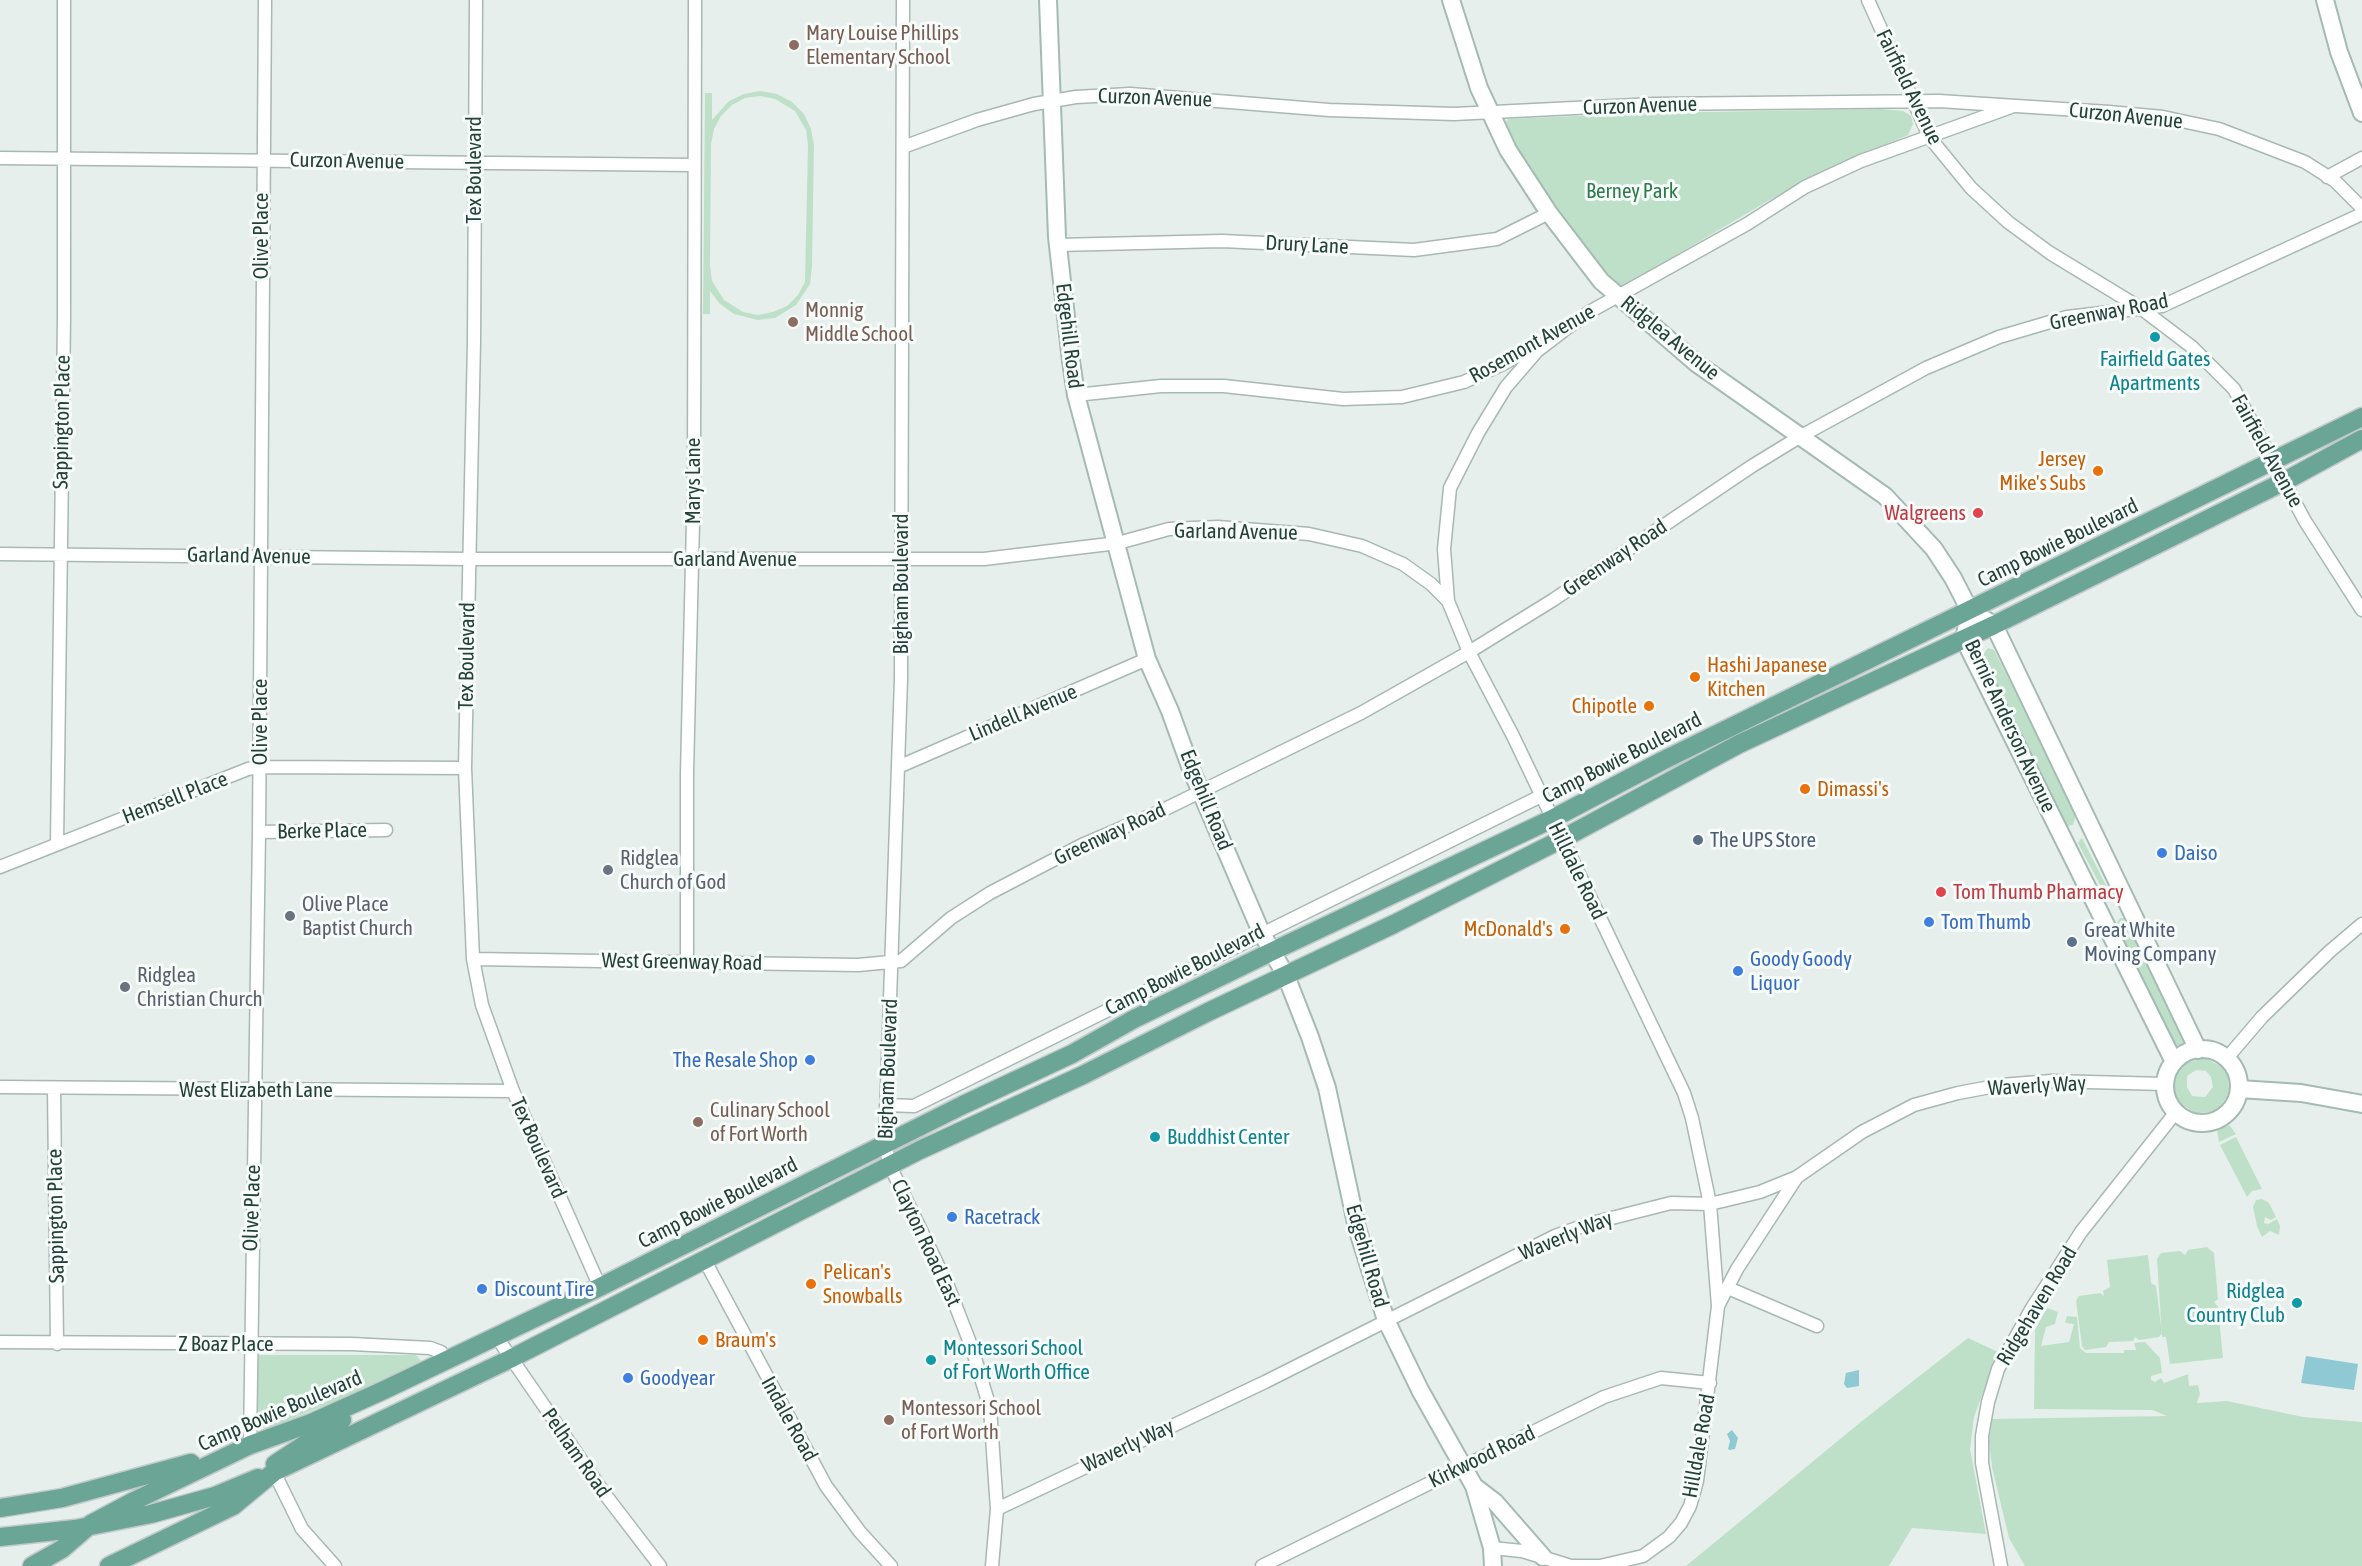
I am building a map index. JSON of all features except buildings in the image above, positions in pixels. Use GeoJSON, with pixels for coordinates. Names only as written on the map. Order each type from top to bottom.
{"type":"FeatureCollection","features":[{"type":"Feature","properties":{"kind":"main road","name":"Camp Bowie Boulevard"},"geometry":{"type":"LineString","coordinates":[[32,1566],[62,1548],[91,1524],[250,1445],[311,1423],[382,1391],[600,1287],[885,1144],[1072,1054],[1134,1019],[1552,819],[1662,761],[2275,462],[2362,417]]}},
{"type":"Feature","properties":{"kind":"main road","name":"Camp Bowie Boulevard"},"geometry":{"type":"LineString","coordinates":[[109,1566],[233,1506],[274,1472],[493,1368],[890,1166],[1286,976],[1562,839],[1739,744],[1994,625],[2284,481],[2362,439]]}},
{"type":"Feature","properties":{"kind":"main road"},"geometry":{"type":"LineString","coordinates":[[1739,744],[1784,717],[1787,712],[1784,702]]}},
{"type":"Feature","properties":{"kind":"main road"},"geometry":{"type":"LineString","coordinates":[[1072,1054],[1083,1075]]}},
{"type":"Feature","properties":{"kind":"main road"},"geometry":{"type":"LineString","coordinates":[[694,1241],[704,1259]]}},
{"type":"Feature","properties":{"kind":"main road"},"geometry":{"type":"LineString","coordinates":[[600,1287],[610,1307]]}},
{"type":"Feature","properties":{"kind":"main road"},"geometry":{"type":"LineString","coordinates":[[366,1429],[371,1420],[385,1410],[438,1382],[443,1362],[456,1368],[493,1368]]}},
{"type":"Feature","properties":{"kind":"main road"},"geometry":{"type":"LineString","coordinates":[[0,1538],[91,1524],[194,1503],[274,1472],[275,1464],[281,1457],[368,1404],[382,1391]]}},
{"type":"Feature","properties":{"kind":"main road"},"geometry":{"type":"LineString","coordinates":[[0,1508],[62,1498],[160,1474],[250,1445]]}},
{"type":"Feature","properties":{"kind":"street","name":"Sappington Place"},"geometry":{"type":"LineString","coordinates":[[57,844],[65,159],[64,0]]}},
{"type":"Feature","properties":{"kind":"street","name":"Olive Place"},"geometry":{"type":"LineString","coordinates":[[250,1445],[253,1090],[259,832],[262,161],[265,0]]}},
{"type":"Feature","properties":{"kind":"street","name":"Tex Boulevard"},"geometry":{"type":"LineString","coordinates":[[476,0],[473,163],[474,341],[465,768],[473,959],[482,1005],[513,1091],[600,1287]]}},
{"type":"Feature","properties":{"kind":"street","name":"Marys Lane"},"geometry":{"type":"LineString","coordinates":[[687,962],[687,773],[693,559],[695,0]]}},
{"type":"Feature","properties":{"kind":"street","name":"Bigham Boulevard"},"geometry":{"type":"LineString","coordinates":[[890,1166],[885,1144],[898,767],[903,0]]}},
{"type":"Feature","properties":{"kind":"street","name":"Edgehill Road"},"geometry":{"type":"LineString","coordinates":[[1048,0],[1058,245],[1076,395],[1148,659],[1261,932],[1286,976],[1323,1075],[1357,1228],[1386,1320],[1473,1486],[1492,1548],[1493,1566]]}},
{"type":"Feature","properties":{"kind":"street","name":"Ridglea Avenue"},"geometry":{"type":"LineString","coordinates":[[1451,0],[1468,58],[1508,150],[1549,213],[1601,281],[1696,363],[1875,489],[1899,510],[1940,558],[1970,611]]}},
{"type":"Feature","properties":{"kind":"street","name":"Fairfield Avenue"},"geometry":{"type":"LineString","coordinates":[[1868,0],[1930,138],[1971,188],[2008,222],[2050,253],[2142,309],[2192,347],[2234,389],[2305,521],[2362,610]]}},
{"type":"Feature","properties":{"kind":"street"},"geometry":{"type":"LineString","coordinates":[[2325,0],[2339,52],[2362,113]]}},
{"type":"Feature","properties":{"kind":"street","name":"Curzon Avenue"},"geometry":{"type":"LineString","coordinates":[[903,147],[977,120],[1051,101],[1130,94],[1329,110],[1419,113],[1654,104],[1912,102],[2015,106],[2163,117],[2220,129],[2290,155],[2327,177],[2362,208]]}},
{"type":"Feature","properties":{"kind":"street","name":"Rosemont Avenue"},"geometry":{"type":"LineString","coordinates":[[1076,395],[1161,386],[1224,386],[1343,399],[1402,397],[1464,382],[1562,332],[1618,296],[1747,224],[1805,187],[1861,161],[2015,106]]}},
{"type":"Feature","properties":{"kind":"street","name":"Curzon Avenue"},"geometry":{"type":"LineString","coordinates":[[0,158],[694,165]]}},
{"type":"Feature","properties":{"kind":"street"},"geometry":{"type":"LineString","coordinates":[[2327,177],[2362,158]]}},
{"type":"Feature","properties":{"kind":"street","name":"Drury Lane"},"geometry":{"type":"LineString","coordinates":[[1058,245],[1222,241],[1414,250],[1497,239],[1549,213]]}},
{"type":"Feature","properties":{"kind":"street","name":"Greenway Road"},"geometry":{"type":"LineString","coordinates":[[892,963],[901,961],[951,918],[990,893],[1082,845],[1201,791],[1361,713],[1469,652],[1801,436],[1926,368],[2000,337],[2067,317],[2162,306],[2362,214]]}},
{"type":"Feature","properties":{"kind":"street","name":"Hilldale Road"},"geometry":{"type":"LineString","coordinates":[[1492,1548],[1522,1551],[1571,1566],[1600,1566],[1643,1556],[1669,1537],[1686,1514],[1697,1481],[1718,1306],[1710,1203],[1692,1118],[1684,1093],[1469,652],[1448,601],[1444,549],[1450,488],[1478,433],[1506,387],[1537,351],[1562,332]]}},
{"type":"Feature","properties":{"kind":"street","name":"Garland Avenue"},"geometry":{"type":"LineString","coordinates":[[0,554],[468,559],[1006,558],[1118,543],[1169,529],[1218,527],[1309,534],[1362,546],[1403,564],[1431,584],[1448,601]]}},
{"type":"Feature","properties":{"kind":"street","name":"Bernie Anderson Avenue"},"geometry":{"type":"LineString","coordinates":[[2174,1062],[1964,639],[1970,611],[1994,625],[2198,1050]]}},
{"type":"Feature","properties":{"kind":"street","name":"Lindell Avenue"},"geometry":{"type":"LineString","coordinates":[[898,767],[1148,659]]}},
{"type":"Feature","properties":{"kind":"street","name":"Hemsell Place"},"geometry":{"type":"LineString","coordinates":[[0,867],[259,767],[465,768]]}},
{"type":"Feature","properties":{"kind":"street"},"geometry":{"type":"LineString","coordinates":[[886,1105],[914,1106],[1261,932],[1541,796]]}},
{"type":"Feature","properties":{"kind":"street","name":"Berke Place"},"geometry":{"type":"LineString","coordinates":[[259,832],[386,830]]}},
{"type":"Feature","properties":{"kind":"street"},"geometry":{"type":"LineString","coordinates":[[2226,1058],[2262,1017],[2329,952],[2362,924]]}},
{"type":"Feature","properties":{"kind":"street","name":"West Greenway Road"},"geometry":{"type":"LineString","coordinates":[[473,959],[858,965],[892,963]]}},
{"type":"Feature","properties":{"kind":"street"},"geometry":{"type":"LineString","coordinates":[[2198,1050],[2214,1052],[2226,1058],[2239,1079],[2239,1089],[2227,1113],[2213,1120],[2196,1122],[2175,1112],[2167,1099],[2164,1084],[2174,1062],[2190,1051],[2198,1050]]}},
{"type":"Feature","properties":{"kind":"street","name":"Waverly Way"},"geometry":{"type":"LineString","coordinates":[[997,1509],[1264,1382],[1555,1236],[1588,1224],[1671,1203],[1710,1203],[1742,1198],[1797,1177],[1862,1132],[1914,1105],[1958,1093],[2001,1085],[2051,1081],[2164,1084]]}},
{"type":"Feature","properties":{"kind":"street","name":"West Elizabeth Lane"},"geometry":{"type":"LineString","coordinates":[[0,1087],[513,1091]]}},
{"type":"Feature","properties":{"kind":"street","name":"Sappington Place"},"geometry":{"type":"LineString","coordinates":[[54,1088],[57,1344]]}},
{"type":"Feature","properties":{"kind":"street"},"geometry":{"type":"LineString","coordinates":[[2239,1089],[2301,1093],[2362,1104]]}},
{"type":"Feature","properties":{"kind":"street","name":"Ridgehaven Road"},"geometry":{"type":"LineString","coordinates":[[2001,1566],[1982,1463],[1982,1436],[1988,1402],[1998,1369],[2032,1308],[2081,1232],[2175,1112]]}},
{"type":"Feature","properties":{"kind":"street","name":"Clayton Road East"},"geometry":{"type":"LineString","coordinates":[[890,1166],[942,1271],[972,1348],[990,1408],[997,1509],[992,1566]]}},
{"type":"Feature","properties":{"kind":"street","name":"Hilldale Road"},"geometry":{"type":"LineString","coordinates":[[1718,1306],[1737,1269],[1797,1177]]}},
{"type":"Feature","properties":{"kind":"street","name":"Indale Road"},"geometry":{"type":"LineString","coordinates":[[704,1259],[826,1486],[860,1532],[891,1566]]}},
{"type":"Feature","properties":{"kind":"street"},"geometry":{"type":"LineString","coordinates":[[1728,1288],[1817,1326]]}},
{"type":"Feature","properties":{"kind":"street","name":"Pelham Road"},"geometry":{"type":"LineString","coordinates":[[496,1336],[604,1493],[660,1566]]}},
{"type":"Feature","properties":{"kind":"street","name":"Z Boaz Place"},"geometry":{"type":"LineString","coordinates":[[0,1342],[430,1348],[441,1352],[443,1362]]}},
{"type":"Feature","properties":{"kind":"street","name":"Kirkwood Road"},"geometry":{"type":"LineString","coordinates":[[1262,1566],[1604,1397],[1634,1385],[1661,1378],[1710,1383]]}},
{"type":"Feature","properties":{"kind":"street"},"geometry":{"type":"LineString","coordinates":[[274,1472],[302,1529],[335,1566]]}},
{"type":"Feature","properties":{"kind":"street"},"geometry":{"type":"LineString","coordinates":[[1473,1486],[1495,1502],[1543,1557]]}},
{"type":"Feature","properties":{"kind":"green space"},"geometry":{"type":"Polygon","coordinates":[[[760,91],[777,94],[792,102],[804,114],[811,129],[814,145],[810,284],[796,305],[775,318],[758,320],[734,314],[720,304],[710,291],[710,314],[703,314],[705,93],[712,93],[712,120],[729,101],[744,94],[760,91]],[[760,96],[745,98],[732,105],[721,116],[714,129],[711,144],[710,266],[712,281],[724,300],[743,312],[758,315],[787,306],[798,295],[805,282],[808,145],[806,130],[795,111],[775,99],[760,96]]]}},
{"type":"Feature","properties":{"kind":"green space","name":"Berney Park"},"geometry":{"type":"Polygon","coordinates":[[[1882,109],[1903,111],[1911,116],[1913,124],[1908,135],[1853,158],[1773,198],[1622,287],[1616,286],[1536,190],[1504,125],[1508,119],[1645,113],[1882,109]]]}},
{"type":"Feature","properties":{"kind":"green space"},"geometry":{"type":"Polygon","coordinates":[[[1988,648],[1994,650],[2077,813],[2073,825],[2067,826],[2061,822],[1981,657],[1988,648]]]}},
{"type":"Feature","properties":{"kind":"green space"},"geometry":{"type":"Polygon","coordinates":[[[2082,838],[2112,897],[2109,902],[2078,843],[2082,838]]]}},
{"type":"Feature","properties":{"kind":"green space"},"geometry":{"type":"Polygon","coordinates":[[[2120,918],[2126,918],[2186,1042],[2183,1045],[2175,1046],[2114,927],[2120,918]]]}},
{"type":"Feature","properties":{"kind":"green space"},"geometry":{"type":"Polygon","coordinates":[[[2205,1058],[2222,1067],[2228,1077],[2229,1088],[2227,1097],[2219,1108],[2210,1112],[2196,1113],[2181,1104],[2174,1093],[2174,1081],[2178,1070],[2185,1063],[2205,1058]],[[2196,1070],[2187,1076],[2187,1087],[2192,1096],[2205,1097],[2213,1087],[2211,1077],[2206,1071],[2196,1070]]]}},
{"type":"Feature","properties":{"kind":"green space"},"geometry":{"type":"Polygon","coordinates":[[[2224,1125],[2230,1126],[2236,1134],[2219,1142],[2217,1130],[2224,1125]]]}},
{"type":"Feature","properties":{"kind":"green space"},"geometry":{"type":"Polygon","coordinates":[[[2236,1137],[2262,1189],[2252,1191],[2247,1197],[2220,1145],[2236,1137]]]}},
{"type":"Feature","properties":{"kind":"green space"},"geometry":{"type":"Polygon","coordinates":[[[2262,1199],[2269,1203],[2276,1217],[2271,1220],[2265,1217],[2264,1223],[2268,1224],[2277,1219],[2280,1226],[2279,1235],[2270,1231],[2262,1237],[2253,1207],[2256,1200],[2262,1199]]]}},
{"type":"Feature","properties":{"kind":"green space"},"geometry":{"type":"Polygon","coordinates":[[[2207,1247],[2214,1253],[2218,1299],[2214,1302],[2218,1307],[2223,1358],[2170,1364],[2166,1337],[2162,1337],[2157,1259],[2161,1253],[2180,1251],[2185,1255],[2188,1250],[2207,1247]]]}},
{"type":"Feature","properties":{"kind":"green space"},"geometry":{"type":"Polygon","coordinates":[[[2148,1255],[2151,1283],[2156,1286],[2162,1333],[2159,1337],[2139,1340],[2135,1337],[2133,1341],[2109,1342],[2106,1347],[2085,1350],[2082,1346],[2076,1301],[2079,1296],[2100,1293],[2104,1296],[2103,1291],[2110,1287],[2107,1260],[2148,1255]]]}},
{"type":"Feature","properties":{"kind":"green space"},"geometry":{"type":"Polygon","coordinates":[[[2047,1308],[2058,1312],[2055,1324],[2046,1327],[2041,1346],[2069,1342],[2074,1324],[2065,1323],[2067,1316],[2077,1317],[2080,1348],[2086,1353],[2124,1353],[2124,1350],[2136,1350],[2134,1343],[2145,1342],[2160,1358],[2162,1373],[2151,1376],[2151,1380],[2155,1382],[2161,1378],[2164,1383],[2188,1374],[2189,1386],[2198,1385],[2200,1394],[2197,1403],[2227,1401],[2303,1417],[2362,1422],[2362,1566],[2025,1566],[2009,1538],[1992,1467],[1989,1442],[1992,1419],[2167,1416],[2152,1410],[2034,1409],[2035,1330],[2047,1308]]]}},
{"type":"Feature","properties":{"kind":"green space"},"geometry":{"type":"Polygon","coordinates":[[[1968,1338],[1998,1352],[1974,1417],[1970,1449],[1986,1534],[1912,1528],[1889,1566],[1686,1566],[1862,1421],[1968,1338]]]}},
{"type":"Feature","properties":{"kind":"green space"},"geometry":{"type":"Polygon","coordinates":[[[258,1355],[416,1355],[421,1361],[356,1393],[268,1428],[259,1427],[256,1398],[258,1355]]]}},
{"type":"Feature","properties":{"kind":"water"},"geometry":{"type":"Polygon","coordinates":[[[2306,1356],[2358,1364],[2354,1390],[2301,1383],[2306,1356]]]}},
{"type":"Feature","properties":{"kind":"water"},"geometry":{"type":"Polygon","coordinates":[[[1859,1370],[1859,1386],[1847,1388],[1844,1384],[1846,1373],[1859,1370]]]}},
{"type":"Feature","properties":{"kind":"water"},"geometry":{"type":"Polygon","coordinates":[[[1732,1430],[1738,1438],[1735,1449],[1730,1450],[1727,1434],[1732,1430]]]}},
{"type":"Feature","properties":{"kind":"place","name":"Mary Louise Phillips Elementary School"},"geometry":{"type":"Point","coordinates":[794,45]}},
{"type":"Feature","properties":{"kind":"place","name":"Monnig Middle School"},"geometry":{"type":"Point","coordinates":[793,322]}},
{"type":"Feature","properties":{"kind":"place","name":"Fairfield Gates Apartments"},"geometry":{"type":"Point","coordinates":[2155,337]}},
{"type":"Feature","properties":{"kind":"place","name":"Jersey Mike's Subs"},"geometry":{"type":"Point","coordinates":[2098,471]}},
{"type":"Feature","properties":{"kind":"place","name":"Walgreens"},"geometry":{"type":"Point","coordinates":[1978,513]}},
{"type":"Feature","properties":{"kind":"place","name":"Hashi Japanese Kitchen"},"geometry":{"type":"Point","coordinates":[1695,677]}},
{"type":"Feature","properties":{"kind":"place","name":"Chipotle"},"geometry":{"type":"Point","coordinates":[1649,706]}},
{"type":"Feature","properties":{"kind":"place","name":"Dimassi's"},"geometry":{"type":"Point","coordinates":[1805,789]}},
{"type":"Feature","properties":{"kind":"place","name":"The UPS Store"},"geometry":{"type":"Point","coordinates":[1698,840]}},
{"type":"Feature","properties":{"kind":"place","name":"Daiso"},"geometry":{"type":"Point","coordinates":[2162,853]}},
{"type":"Feature","properties":{"kind":"place","name":"Ridglea Church of God"},"geometry":{"type":"Point","coordinates":[608,870]}},
{"type":"Feature","properties":{"kind":"place","name":"Tom Thumb Pharmacy"},"geometry":{"type":"Point","coordinates":[1941,892]}},
{"type":"Feature","properties":{"kind":"place","name":"Olive Place Baptist Church"},"geometry":{"type":"Point","coordinates":[290,916]}},
{"type":"Feature","properties":{"kind":"place","name":"Tom Thumb"},"geometry":{"type":"Point","coordinates":[1929,922]}},
{"type":"Feature","properties":{"kind":"place","name":"McDonald's"},"geometry":{"type":"Point","coordinates":[1565,929]}},
{"type":"Feature","properties":{"kind":"place","name":"Great White Moving Company"},"geometry":{"type":"Point","coordinates":[2072,942]}},
{"type":"Feature","properties":{"kind":"place","name":"Goody Goody Liquor"},"geometry":{"type":"Point","coordinates":[1738,971]}},
{"type":"Feature","properties":{"kind":"place","name":"Ridglea Christian Church"},"geometry":{"type":"Point","coordinates":[125,987]}},
{"type":"Feature","properties":{"kind":"place","name":"The Resale Shop"},"geometry":{"type":"Point","coordinates":[810,1060]}},
{"type":"Feature","properties":{"kind":"place","name":"Culinary School of Fort Worth"},"geometry":{"type":"Point","coordinates":[698,1122]}},
{"type":"Feature","properties":{"kind":"place","name":"Buddhist Center"},"geometry":{"type":"Point","coordinates":[1155,1137]}},
{"type":"Feature","properties":{"kind":"place","name":"Racetrack"},"geometry":{"type":"Point","coordinates":[952,1217]}},
{"type":"Feature","properties":{"kind":"place","name":"Pelican's Snowballs"},"geometry":{"type":"Point","coordinates":[811,1284]}},
{"type":"Feature","properties":{"kind":"place","name":"Discount Tire"},"geometry":{"type":"Point","coordinates":[482,1289]}},
{"type":"Feature","properties":{"kind":"place","name":"Ridglea Country Club"},"geometry":{"type":"Point","coordinates":[2297,1303]}},
{"type":"Feature","properties":{"kind":"place","name":"Braum's"},"geometry":{"type":"Point","coordinates":[703,1340]}},
{"type":"Feature","properties":{"kind":"place","name":"Montessori School of Fort Worth Office"},"geometry":{"type":"Point","coordinates":[931,1360]}},
{"type":"Feature","properties":{"kind":"place","name":"Goodyear"},"geometry":{"type":"Point","coordinates":[628,1378]}},
{"type":"Feature","properties":{"kind":"place","name":"Montessori School of Fort Worth"},"geometry":{"type":"Point","coordinates":[889,1420]}}]}
